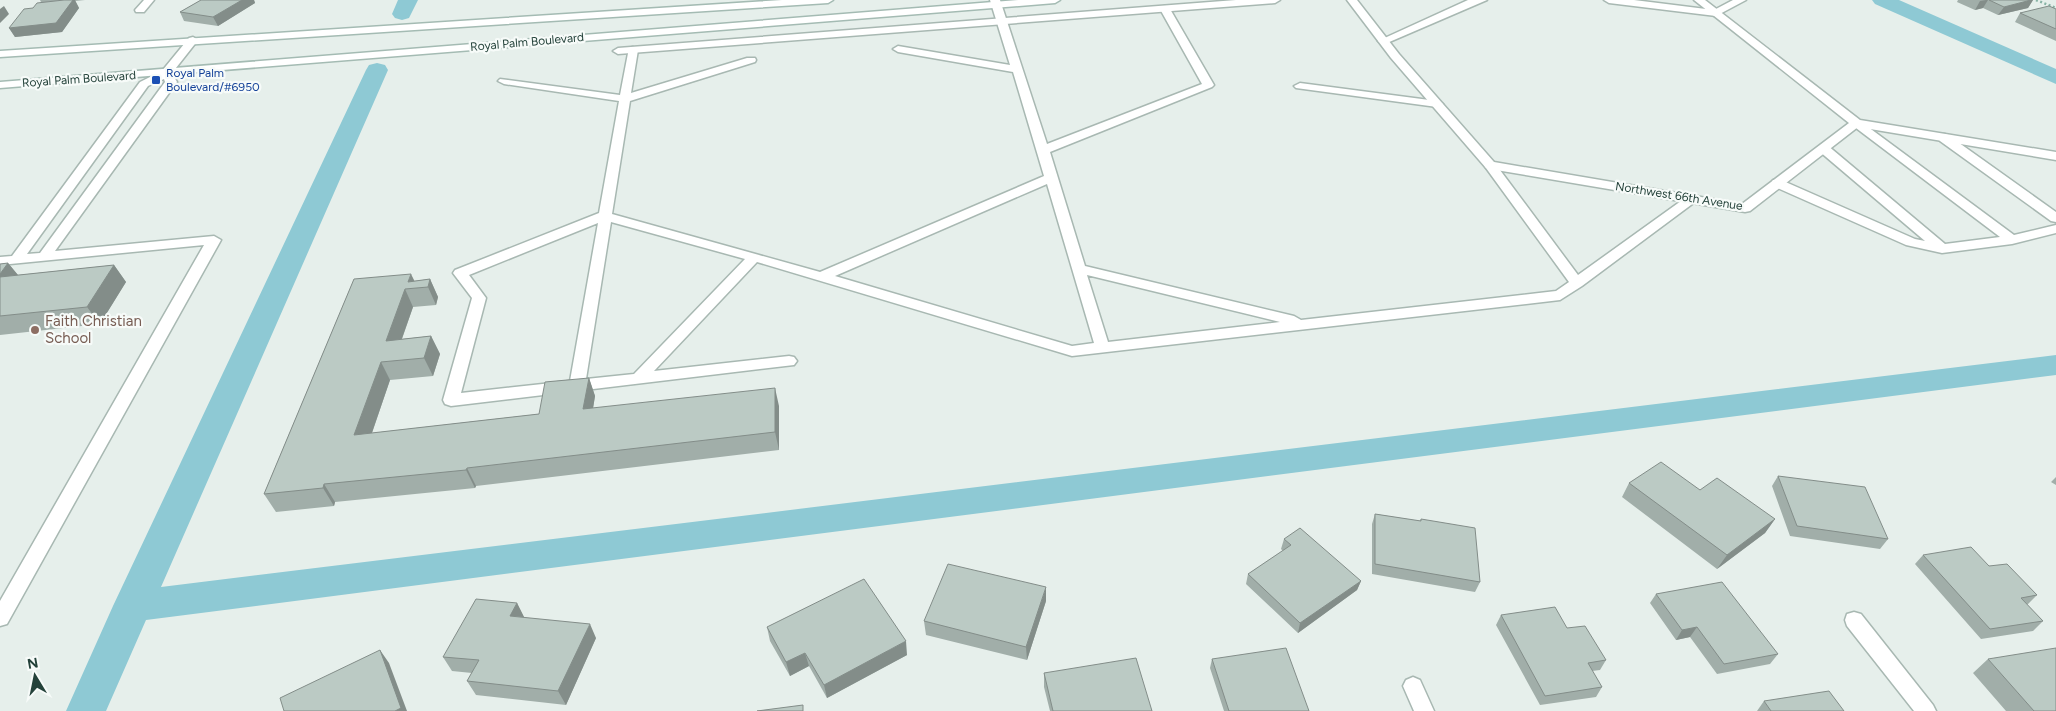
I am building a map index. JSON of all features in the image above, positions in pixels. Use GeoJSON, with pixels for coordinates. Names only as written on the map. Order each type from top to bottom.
{"type":"FeatureCollection","features":[{"type":"Feature","properties":{"kind":"street"},"geometry":{"type":"LineString","coordinates":[[140,10],[149,0]]}},
{"type":"Feature","properties":{"kind":"street","name":"Royal Palm Boulevard"},"geometry":{"type":"LineString","coordinates":[[0,54],[828,0]]}},
{"type":"Feature","properties":{"kind":"street","name":"Royal Palm Boulevard"},"geometry":{"type":"LineString","coordinates":[[0,85],[166,73],[995,2],[1055,0]]}},
{"type":"Feature","properties":{"kind":"street"},"geometry":{"type":"LineString","coordinates":[[618,51],[1275,0]]}},
{"type":"Feature","properties":{"kind":"street"},"geometry":{"type":"LineString","coordinates":[[1352,0],[1384,41],[1490,165],[1577,283]]}},
{"type":"Feature","properties":{"kind":"street"},"geometry":{"type":"LineString","coordinates":[[1384,41],[1472,2],[1482,0]]}},
{"type":"Feature","properties":{"kind":"street"},"geometry":{"type":"LineString","coordinates":[[1609,0],[1654,3],[1716,13],[1741,0]]}},
{"type":"Feature","properties":{"kind":"street"},"geometry":{"type":"LineString","coordinates":[[1699,0],[1856,123],[2012,240]]}},
{"type":"Feature","properties":{"kind":"street"},"geometry":{"type":"LineString","coordinates":[[995,2],[1003,21],[1102,347]]}},
{"type":"Feature","properties":{"kind":"street"},"geometry":{"type":"LineString","coordinates":[[1043,150],[1208,85],[1165,9]]}},
{"type":"Feature","properties":{"kind":"street"},"geometry":{"type":"LineString","coordinates":[[16,260],[144,84],[166,73],[193,40]]}},
{"type":"Feature","properties":{"kind":"street"},"geometry":{"type":"LineString","coordinates":[[898,49],[1018,70]]}},
{"type":"Feature","properties":{"kind":"street"},"geometry":{"type":"LineString","coordinates":[[577,386],[633,50]]}},
{"type":"Feature","properties":{"kind":"street"},"geometry":{"type":"LineString","coordinates":[[504,81],[625,99],[751,60]]}},
{"type":"Feature","properties":{"kind":"street"},"geometry":{"type":"LineString","coordinates":[[44,257],[171,82],[166,73]]}},
{"type":"Feature","properties":{"kind":"street"},"geometry":{"type":"LineString","coordinates":[[1300,86],[1437,104]]}},
{"type":"Feature","properties":{"kind":"street"},"geometry":{"type":"LineString","coordinates":[[1856,123],[2056,156]]}},
{"type":"Feature","properties":{"kind":"street","name":"Northwest 66th Avenue"},"geometry":{"type":"LineString","coordinates":[[1490,165],[1745,208],[1856,123]]}},
{"type":"Feature","properties":{"kind":"street"},"geometry":{"type":"LineString","coordinates":[[1944,138],[2056,218]]}},
{"type":"Feature","properties":{"kind":"street"},"geometry":{"type":"LineString","coordinates":[[1823,148],[1942,249]]}},
{"type":"Feature","properties":{"kind":"street"},"geometry":{"type":"LineString","coordinates":[[821,277],[1050,178]]}},
{"type":"Feature","properties":{"kind":"street"},"geometry":{"type":"LineString","coordinates":[[1777,183],[1911,242],[1942,249],[2012,240],[2056,229]]}},
{"type":"Feature","properties":{"kind":"street"},"geometry":{"type":"LineString","coordinates":[[789,361],[451,400],[479,298],[460,273],[604,216],[754,257],[1072,351],[1560,295],[1692,199]]}},
{"type":"Feature","properties":{"kind":"street"},"geometry":{"type":"LineString","coordinates":[[0,261],[214,240],[0,618]]}},
{"type":"Feature","properties":{"kind":"street"},"geometry":{"type":"LineString","coordinates":[[638,379],[754,257]]}},
{"type":"Feature","properties":{"kind":"street"},"geometry":{"type":"LineString","coordinates":[[1079,269],[1305,324]]}},
{"type":"Feature","properties":{"kind":"street"},"geometry":{"type":"LineString","coordinates":[[1854,620],[1926,711]]}},
{"type":"Feature","properties":{"kind":"street"},"geometry":{"type":"LineString","coordinates":[[1413,686],[1424,711]]}},
{"type":"Feature","properties":{"kind":"path"},"geometry":{"type":"LineString","coordinates":[[2036,0],[2056,8]]}},
{"type":"Feature","properties":{"kind":"building"},"geometry":{"type":"Polygon","coordinates":[[[73,0],[56,23],[9,28],[24,9],[33,8],[37,3],[73,0]]]}},
{"type":"Feature","properties":{"kind":"building"},"geometry":{"type":"Polygon","coordinates":[[[201,0],[242,0],[213,17],[180,12],[201,0]]]}},
{"type":"Feature","properties":{"kind":"building"},"geometry":{"type":"Polygon","coordinates":[[[1989,0],[2031,0],[2004,7],[1989,0]]]}},
{"type":"Feature","properties":{"kind":"building"},"geometry":{"type":"Polygon","coordinates":[[[2049,6],[2056,9],[2056,29],[2020,13],[2049,6]]]}},
{"type":"Feature","properties":{"kind":"building"},"geometry":{"type":"Polygon","coordinates":[[[8,263],[0,274],[0,264],[8,263]]]}},
{"type":"Feature","properties":{"kind":"building"},"geometry":{"type":"Polygon","coordinates":[[[114,265],[87,307],[0,316],[0,277],[114,265]]]}},
{"type":"Feature","properties":{"kind":"building"},"geometry":{"type":"Polygon","coordinates":[[[411,274],[408,282],[430,279],[428,287],[405,289],[386,341],[431,336],[424,358],[381,362],[354,435],[539,414],[545,382],[589,378],[583,409],[775,388],[775,432],[467,468],[466,470],[324,484],[323,488],[264,494],[354,279],[411,274]]]}},
{"type":"Feature","properties":{"kind":"building"},"geometry":{"type":"Polygon","coordinates":[[[1661,462],[1700,490],[1717,478],[1775,519],[1727,555],[1629,483],[1661,462]]]}},
{"type":"Feature","properties":{"kind":"building"},"geometry":{"type":"Polygon","coordinates":[[[1778,476],[1865,487],[1888,539],[1797,526],[1778,476]]]}},
{"type":"Feature","properties":{"kind":"building"},"geometry":{"type":"Polygon","coordinates":[[[1375,514],[1475,528],[1480,582],[1375,564],[1375,514]]]}},
{"type":"Feature","properties":{"kind":"building"},"geometry":{"type":"Polygon","coordinates":[[[1300,528],[1361,581],[1300,623],[1248,574],[1291,545],[1284,539],[1300,528]]]}},
{"type":"Feature","properties":{"kind":"building"},"geometry":{"type":"Polygon","coordinates":[[[1971,547],[1989,566],[2007,564],[2037,595],[2021,598],[2043,621],[1990,629],[1923,555],[1971,547]]]}},
{"type":"Feature","properties":{"kind":"building"},"geometry":{"type":"Polygon","coordinates":[[[948,564],[1046,587],[1026,647],[924,621],[948,564]]]}},
{"type":"Feature","properties":{"kind":"building"},"geometry":{"type":"Polygon","coordinates":[[[864,579],[906,641],[824,685],[805,653],[786,662],[767,627],[864,579]]]}},
{"type":"Feature","properties":{"kind":"building"},"geometry":{"type":"Polygon","coordinates":[[[1722,582],[1778,654],[1724,664],[1697,627],[1682,630],[1656,594],[1722,582]]]}},
{"type":"Feature","properties":{"kind":"building"},"geometry":{"type":"Polygon","coordinates":[[[476,599],[517,603],[510,616],[590,624],[558,691],[467,681],[479,660],[443,657],[476,599]]]}},
{"type":"Feature","properties":{"kind":"building"},"geometry":{"type":"Polygon","coordinates":[[[1555,607],[1567,628],[1585,626],[1606,660],[1588,663],[1602,687],[1545,696],[1501,615],[1555,607]]]}},
{"type":"Feature","properties":{"kind":"building"},"geometry":{"type":"Polygon","coordinates":[[[1286,648],[1309,711],[1229,711],[1212,659],[1286,648]]]}},
{"type":"Feature","properties":{"kind":"building"},"geometry":{"type":"Polygon","coordinates":[[[2056,648],[2056,711],[2034,711],[1988,659],[2056,648]]]}},
{"type":"Feature","properties":{"kind":"building"},"geometry":{"type":"Polygon","coordinates":[[[380,650],[401,708],[395,711],[284,711],[280,698],[380,650]]]}},
{"type":"Feature","properties":{"kind":"building"},"geometry":{"type":"Polygon","coordinates":[[[1136,658],[1152,711],[1053,711],[1044,673],[1136,658]]]}},
{"type":"Feature","properties":{"kind":"building"},"geometry":{"type":"Polygon","coordinates":[[[1829,691],[1844,711],[1771,711],[1764,701],[1829,691]]]}},
{"type":"Feature","properties":{"kind":"building"},"geometry":{"type":"Polygon","coordinates":[[[803,705],[803,711],[757,711],[803,705]]]}},
{"type":"Feature","properties":{"kind":"waterway"},"geometry":{"type":"LineString","coordinates":[[402,14],[408,0]]}},
{"type":"Feature","properties":{"kind":"waterway"},"geometry":{"type":"LineString","coordinates":[[1882,0],[2056,77]]}},
{"type":"Feature","properties":{"kind":"waterway"},"geometry":{"type":"LineString","coordinates":[[134,606],[377,70]]}},
{"type":"Feature","properties":{"kind":"waterway"},"geometry":{"type":"LineString","coordinates":[[134,606],[2056,365]]}},
{"type":"Feature","properties":{"kind":"waterway"},"geometry":{"type":"LineString","coordinates":[[86,711],[134,606]]}},
{"type":"Feature","properties":{"kind":"place","name":"Royal Palm Boulevard/#6950"},"geometry":{"type":"Point","coordinates":[156,80]}},
{"type":"Feature","properties":{"kind":"place","name":"Faith Christian School"},"geometry":{"type":"Point","coordinates":[35,330]}}]}
